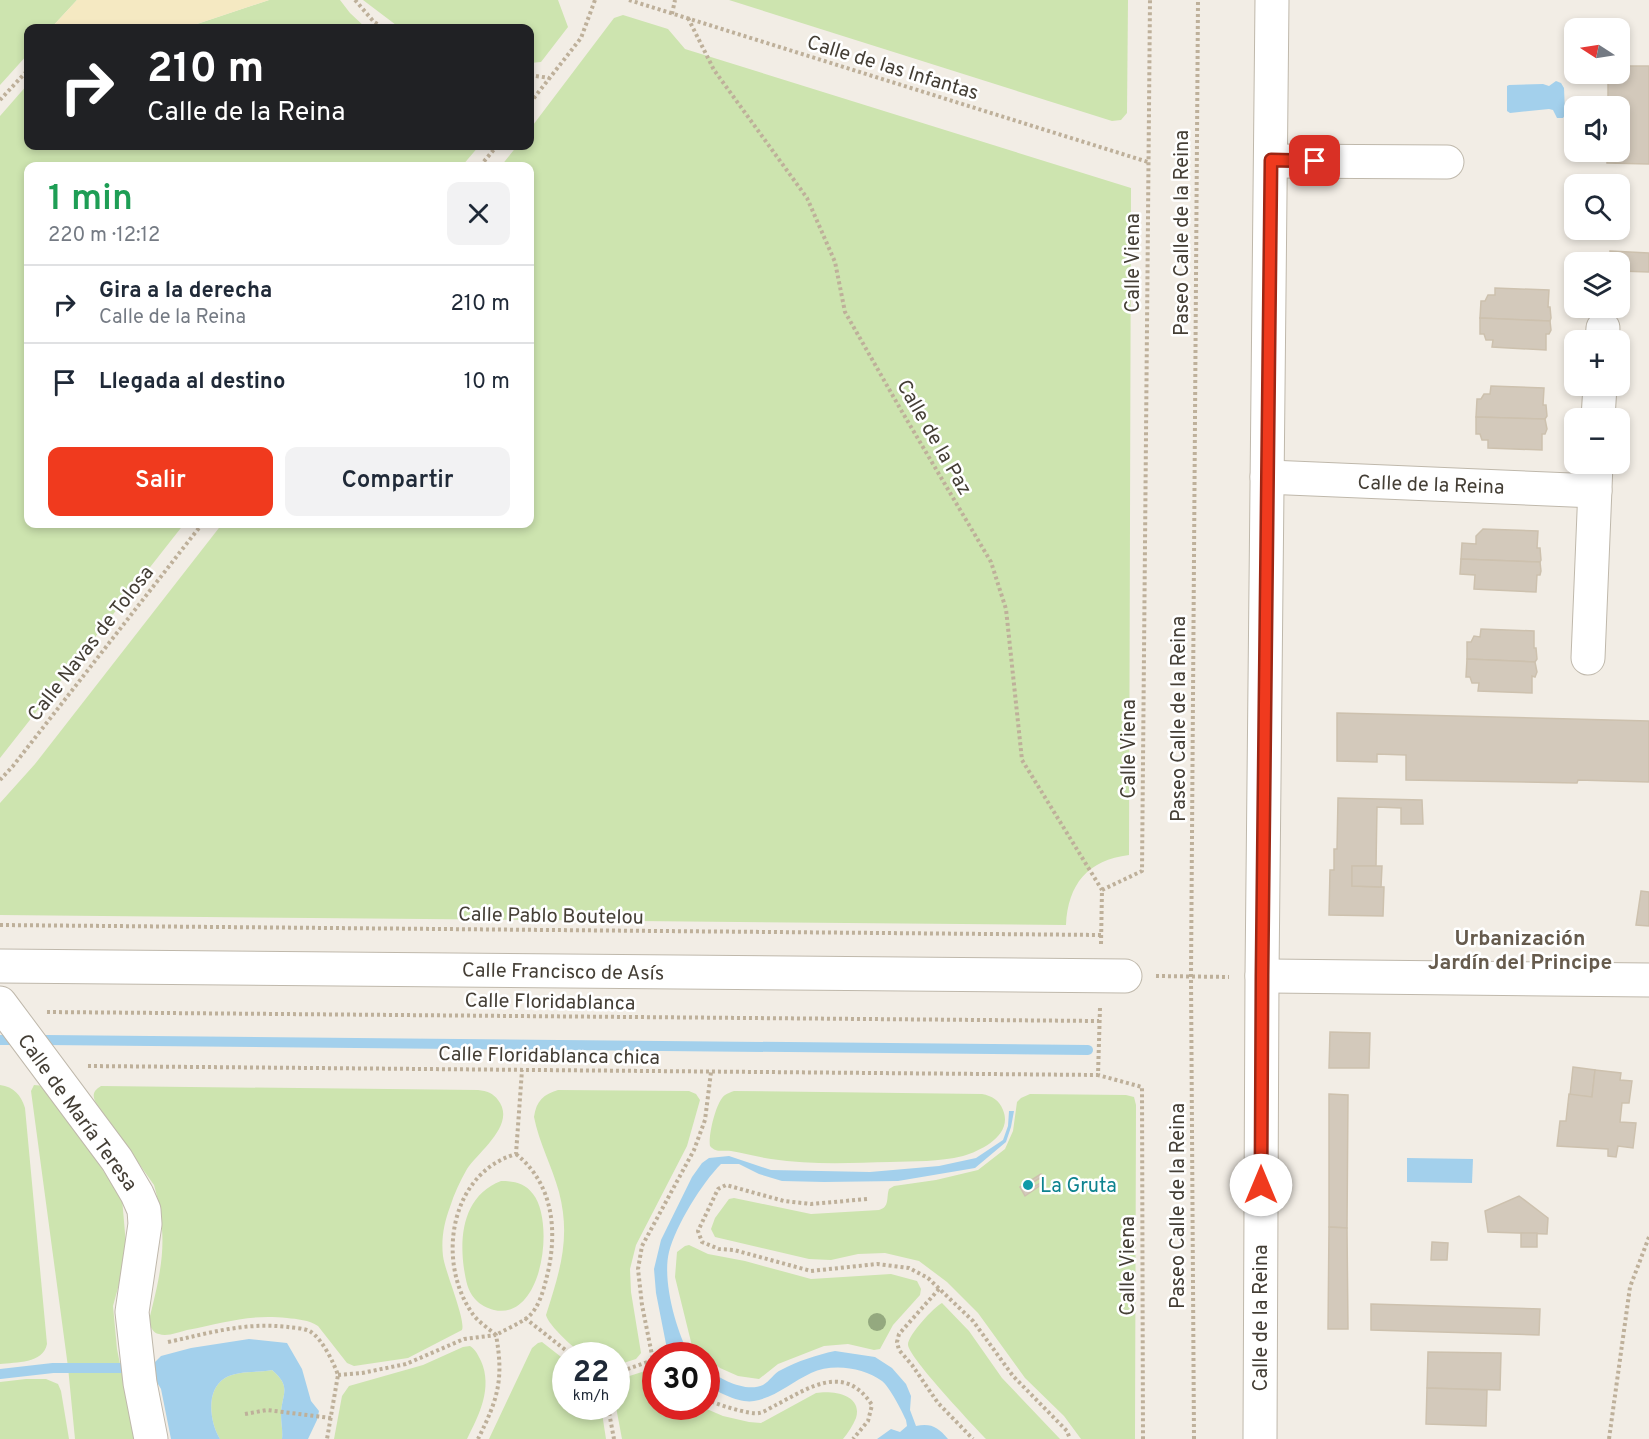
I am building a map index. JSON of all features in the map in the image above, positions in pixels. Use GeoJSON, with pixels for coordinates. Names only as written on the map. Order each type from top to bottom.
{"type":"FeatureCollection","features":[{"type":"Feature","properties":{"kind":"street","name":"Calle de la Reina"},"geometry":{"type":"LineString","coordinates":[[1260,1439],[1249,977],[1267,477],[1272,0]]}},
{"type":"Feature","properties":{"kind":"street"},"geometry":{"type":"LineString","coordinates":[[1271,160],[1447,162]]}},
{"type":"Feature","properties":{"kind":"street","name":"Calle de la Reina"},"geometry":{"type":"LineString","coordinates":[[1267,477],[1596,477],[1588,658]]}},
{"type":"Feature","properties":{"kind":"street","name":"Calle Francisco de Asís"},"geometry":{"type":"LineString","coordinates":[[0,966],[1113,976]]}},
{"type":"Feature","properties":{"kind":"street"},"geometry":{"type":"LineString","coordinates":[[1249,977],[1649,980]]}},
{"type":"Feature","properties":{"kind":"street","name":"Calle de María Teresa"},"geometry":{"type":"LineString","coordinates":[[3,1007],[117,1160],[144,1210],[145,1224],[132,1312],[136,1352],[151,1439]]}},
{"type":"Feature","properties":{"kind":"path"},"geometry":{"type":"LineString","coordinates":[[355,0],[377,24]]}},
{"type":"Feature","properties":{"kind":"path"},"geometry":{"type":"LineString","coordinates":[[534,98],[580,38],[595,0]]}},
{"type":"Feature","properties":{"kind":"path","name":"Calle de las Infantas"},"geometry":{"type":"LineString","coordinates":[[629,0],[1148,162]]}},
{"type":"Feature","properties":{"kind":"path"},"geometry":{"type":"LineString","coordinates":[[672,14],[675,0]]}},
{"type":"Feature","properties":{"kind":"path","name":"Calle Viena"},"geometry":{"type":"LineString","coordinates":[[1102,890],[1143,871],[1150,0]]}},
{"type":"Feature","properties":{"kind":"path","name":"Paseo Calle de la Reina"},"geometry":{"type":"LineString","coordinates":[[1194,1439],[1191,976],[1198,0]]}},
{"type":"Feature","properties":{"kind":"path","name":"Calle de la Paz"},"geometry":{"type":"LineString","coordinates":[[688,18],[714,70],[807,198],[836,262],[845,312],[991,562],[1006,609],[1022,760],[1102,890]]}},
{"type":"Feature","properties":{"kind":"path"},"geometry":{"type":"LineString","coordinates":[[0,100],[24,74]]}},
{"type":"Feature","properties":{"kind":"path"},"geometry":{"type":"LineString","coordinates":[[534,76],[549,78]]}},
{"type":"Feature","properties":{"kind":"path"},"geometry":{"type":"LineString","coordinates":[[483,162],[493,150]]}},
{"type":"Feature","properties":{"kind":"path","name":"Calle Navas de Tolosa"},"geometry":{"type":"LineString","coordinates":[[0,780],[199,528]]}},
{"type":"Feature","properties":{"kind":"path"},"geometry":{"type":"LineString","coordinates":[[1098,1075],[1099,1021],[1113,976],[1101,935],[1102,890]]}},
{"type":"Feature","properties":{"kind":"path","name":"Calle Pablo Boutelou"},"geometry":{"type":"LineString","coordinates":[[0,925],[1101,935]]}},
{"type":"Feature","properties":{"kind":"path"},"geometry":{"type":"LineString","coordinates":[[1113,976],[1249,977]]}},
{"type":"Feature","properties":{"kind":"path","name":"Calle Floridablanca"},"geometry":{"type":"LineString","coordinates":[[3,1007],[1099,1021]]}},
{"type":"Feature","properties":{"kind":"path","name":"Calle Floridablanca chica"},"geometry":{"type":"LineString","coordinates":[[46,1065],[1098,1075]]}},
{"type":"Feature","properties":{"kind":"path"},"geometry":{"type":"LineString","coordinates":[[516,1154],[522,1070]]}},
{"type":"Feature","properties":{"kind":"path"},"geometry":{"type":"LineString","coordinates":[[650,1342],[638,1269],[642,1246],[694,1150],[705,1120],[711,1072]]}},
{"type":"Feature","properties":{"kind":"path","name":"Calle Viena"},"geometry":{"type":"LineString","coordinates":[[1098,1075],[1142,1087],[1143,1439]]}},
{"type":"Feature","properties":{"kind":"path"},"geometry":{"type":"LineString","coordinates":[[338,1376],[406,1364],[464,1339],[496,1335],[525,1318],[535,1309],[544,1289],[550,1265],[553,1227],[550,1205],[541,1184],[516,1154]]}},
{"type":"Feature","properties":{"kind":"path"},"geometry":{"type":"LineString","coordinates":[[478,1439],[496,1398],[500,1382],[501,1359],[496,1335],[473,1315],[464,1299],[455,1267],[452,1243],[456,1218],[463,1198],[472,1185],[498,1162],[516,1154]]}},
{"type":"Feature","properties":{"kind":"path"},"geometry":{"type":"LineString","coordinates":[[867,1199],[811,1204],[784,1201],[726,1185],[718,1189],[698,1231],[702,1242],[719,1249],[734,1250],[811,1271],[877,1264],[909,1268],[928,1278],[974,1321],[1013,1377],[1067,1431],[1070,1439]]}},
{"type":"Feature","properties":{"kind":"path"},"geometry":{"type":"LineString","coordinates":[[1609,1439],[1630,1287],[1649,1237]]}},
{"type":"Feature","properties":{"kind":"path"},"geometry":{"type":"LineString","coordinates":[[939,1289],[899,1334],[898,1350],[912,1365],[938,1403],[973,1439]]}},
{"type":"Feature","properties":{"kind":"path"},"geometry":{"type":"LineString","coordinates":[[525,1318],[555,1342]]}},
{"type":"Feature","properties":{"kind":"path"},"geometry":{"type":"LineString","coordinates":[[136,1352],[240,1326],[275,1325],[310,1331],[334,1365],[338,1376],[333,1393],[332,1419],[327,1439]]}},
{"type":"Feature","properties":{"kind":"path"},"geometry":{"type":"LineString","coordinates":[[720,1405],[759,1413],[818,1383],[841,1383],[856,1387],[872,1405],[868,1421],[853,1439]]}},
{"type":"Feature","properties":{"kind":"path"},"geometry":{"type":"LineString","coordinates":[[245,1414],[267,1410],[332,1419]]}},
{"type":"Feature","properties":{"kind":"path"},"geometry":{"type":"LineString","coordinates":[[610,1420],[614,1439]]}},
{"type":"Feature","properties":{"kind":"green space"},"geometry":{"type":"Polygon","coordinates":[[[0,0],[77,0],[55,24],[24,24],[24,58],[0,85],[0,0]]]}},
{"type":"Feature","properties":{"kind":"green space"},"geometry":{"type":"Polygon","coordinates":[[[269,0],[340,0],[362,24],[197,24],[269,0]]]}},
{"type":"Feature","properties":{"kind":"green space"},"geometry":{"type":"Polygon","coordinates":[[[363,0],[558,0],[568,27],[541,62],[534,63],[534,24],[395,24],[363,0]]]}},
{"type":"Feature","properties":{"kind":"green space"},"geometry":{"type":"Polygon","coordinates":[[[729,0],[1128,0],[1127,113],[1121,120],[1112,121],[729,0]]]}},
{"type":"Feature","properties":{"kind":"green space"},"geometry":{"type":"Polygon","coordinates":[[[623,15],[668,29],[685,49],[1131,188],[1129,855],[1102,862],[1083,876],[1071,897],[1066,925],[0,915],[0,803],[35,764],[219,528],[534,528],[534,162],[504,162],[514,150],[534,150],[534,124],[614,18],[623,15]]]}},
{"type":"Feature","properties":{"kind":"green space"},"geometry":{"type":"Polygon","coordinates":[[[24,89],[24,150],[476,150],[465,162],[24,162],[24,528],[181,528],[0,758],[0,116],[24,89]]]}},
{"type":"Feature","properties":{"kind":"green space"},"geometry":{"type":"Polygon","coordinates":[[[0,1085],[16,1092],[25,1108],[47,1344],[44,1351],[35,1359],[0,1364],[0,1085]]]}},
{"type":"Feature","properties":{"kind":"green space"},"geometry":{"type":"Polygon","coordinates":[[[34,1085],[45,1086],[122,1198],[126,1245],[124,1266],[113,1306],[117,1349],[135,1439],[75,1439],[68,1367],[31,1091],[34,1085]]]}},
{"type":"Feature","properties":{"kind":"green space"},"geometry":{"type":"Polygon","coordinates":[[[101,1086],[478,1090],[492,1094],[503,1109],[500,1128],[464,1174],[446,1219],[442,1243],[447,1273],[461,1316],[462,1330],[408,1358],[354,1366],[347,1363],[318,1326],[299,1319],[248,1318],[169,1335],[155,1332],[149,1320],[162,1253],[159,1204],[154,1185],[96,1103],[94,1093],[101,1086]]]}},
{"type":"Feature","properties":{"kind":"green space"},"geometry":{"type":"Polygon","coordinates":[[[558,1090],[689,1091],[696,1094],[700,1100],[687,1146],[636,1245],[630,1269],[631,1292],[641,1353],[636,1359],[630,1361],[630,1342],[568,1342],[546,1315],[556,1284],[564,1240],[559,1192],[534,1117],[542,1099],[558,1090]]]}},
{"type":"Feature","properties":{"kind":"green space"},"geometry":{"type":"Polygon","coordinates":[[[734,1091],[982,1094],[997,1101],[1003,1110],[1005,1119],[1000,1134],[994,1140],[979,1150],[954,1158],[845,1163],[786,1161],[717,1150],[710,1146],[711,1127],[719,1104],[725,1095],[734,1091]]]}},
{"type":"Feature","properties":{"kind":"green space"},"geometry":{"type":"Polygon","coordinates":[[[1030,1094],[1134,1097],[1136,1105],[1135,1439],[1081,1439],[1064,1416],[1025,1378],[978,1313],[947,1282],[919,1261],[885,1253],[858,1254],[831,1260],[809,1259],[715,1237],[711,1229],[715,1218],[729,1199],[734,1198],[811,1214],[879,1210],[885,1207],[889,1189],[894,1186],[936,1180],[978,1170],[1005,1149],[1013,1131],[1017,1102],[1030,1094]]]}},
{"type":"Feature","properties":{"kind":"green space"},"geometry":{"type":"Polygon","coordinates":[[[501,1181],[518,1183],[533,1194],[540,1207],[543,1245],[534,1285],[524,1300],[511,1309],[494,1310],[479,1303],[470,1292],[464,1269],[462,1243],[472,1206],[489,1187],[501,1181]]]}},
{"type":"Feature","properties":{"kind":"green space"},"geometry":{"type":"Polygon","coordinates":[[[689,1245],[708,1254],[745,1261],[811,1279],[891,1274],[917,1281],[921,1289],[920,1295],[893,1325],[880,1349],[874,1350],[848,1344],[824,1346],[778,1364],[759,1379],[738,1376],[720,1368],[720,1342],[691,1342],[675,1277],[677,1252],[689,1245]]]}},
{"type":"Feature","properties":{"kind":"green space"},"geometry":{"type":"Polygon","coordinates":[[[942,1303],[969,1331],[1002,1378],[1060,1439],[986,1439],[943,1392],[919,1364],[908,1345],[916,1329],[942,1303]]]}},
{"type":"Feature","properties":{"kind":"green space"},"geometry":{"type":"Polygon","coordinates":[[[542,1342],[552,1350],[552,1420],[603,1420],[606,1439],[489,1439],[532,1348],[542,1342]]]}},
{"type":"Feature","properties":{"kind":"green space"},"geometry":{"type":"Polygon","coordinates":[[[470,1346],[481,1361],[486,1381],[480,1411],[467,1439],[334,1439],[342,1396],[349,1386],[423,1365],[470,1346]]]}},
{"type":"Feature","properties":{"kind":"green space"},"geometry":{"type":"Polygon","coordinates":[[[272,1370],[284,1386],[281,1414],[282,1439],[220,1439],[211,1407],[214,1390],[219,1383],[230,1375],[272,1370]]]}},
{"type":"Feature","properties":{"kind":"green space"},"geometry":{"type":"Polygon","coordinates":[[[642,1372],[642,1420],[720,1420],[720,1415],[761,1423],[816,1393],[830,1392],[845,1395],[851,1399],[857,1410],[856,1418],[843,1439],[622,1439],[618,1420],[630,1420],[630,1376],[642,1372]]]}},
{"type":"Feature","properties":{"kind":"green space"},"geometry":{"type":"Polygon","coordinates":[[[46,1379],[58,1384],[69,1439],[0,1439],[0,1382],[46,1379]]]}},
{"type":"Feature","properties":{"kind":"sand"},"geometry":{"type":"Polygon","coordinates":[[[77,0],[269,0],[197,24],[55,24],[77,0]]]}},
{"type":"Feature","properties":{"kind":"water"},"geometry":{"type":"Polygon","coordinates":[[[1556,81],[1564,88],[1563,118],[1557,118],[1553,110],[1549,109],[1510,113],[1507,111],[1507,86],[1543,84],[1549,86],[1556,81]]]}},
{"type":"Feature","properties":{"kind":"water"},"geometry":{"type":"Polygon","coordinates":[[[1009,1111],[1014,1111],[1006,1142],[975,1168],[898,1181],[782,1181],[759,1174],[739,1164],[721,1164],[690,1205],[672,1241],[667,1263],[667,1277],[675,1319],[683,1342],[666,1342],[654,1269],[661,1240],[692,1177],[702,1163],[709,1158],[729,1156],[771,1170],[870,1172],[939,1166],[976,1158],[1003,1140],[1008,1126],[1009,1111]]]}},
{"type":"Feature","properties":{"kind":"water"},"geometry":{"type":"Polygon","coordinates":[[[1407,1158],[1473,1159],[1472,1183],[1407,1182],[1407,1158]]]}},
{"type":"Feature","properties":{"kind":"water"},"geometry":{"type":"Polygon","coordinates":[[[249,1339],[287,1343],[302,1369],[311,1401],[319,1411],[308,1439],[282,1439],[281,1414],[284,1386],[272,1370],[230,1375],[219,1383],[214,1390],[211,1407],[220,1439],[171,1439],[161,1389],[155,1379],[155,1362],[161,1356],[191,1348],[249,1339]]]}},
{"type":"Feature","properties":{"kind":"water"},"geometry":{"type":"Polygon","coordinates":[[[835,1351],[875,1357],[892,1368],[906,1384],[911,1396],[910,1410],[916,1426],[934,1427],[948,1439],[877,1439],[891,1429],[900,1432],[907,1426],[906,1420],[885,1384],[866,1372],[857,1370],[838,1367],[819,1370],[769,1397],[754,1401],[736,1399],[720,1392],[720,1378],[733,1384],[756,1387],[763,1385],[787,1367],[835,1351]]]}},
{"type":"Feature","properties":{"kind":"building"},"geometry":{"type":"Polygon","coordinates":[[[1630,66],[1649,66],[1649,164],[1607,163],[1630,162],[1630,96],[1608,96],[1608,84],[1630,84],[1630,66]]]}},
{"type":"Feature","properties":{"kind":"building"},"geometry":{"type":"Polygon","coordinates":[[[1630,252],[1649,253],[1649,272],[1630,271],[1630,252]]]}},
{"type":"Feature","properties":{"kind":"building"},"geometry":{"type":"Polygon","coordinates":[[[1495,288],[1549,290],[1550,321],[1480,318],[1481,301],[1485,301],[1488,295],[1495,295],[1495,288]]]}},
{"type":"Feature","properties":{"kind":"building"},"geometry":{"type":"Polygon","coordinates":[[[1480,318],[1550,321],[1551,330],[1549,334],[1546,334],[1546,350],[1492,347],[1493,340],[1486,340],[1484,334],[1480,334],[1480,318]]]}},
{"type":"Feature","properties":{"kind":"building"},"geometry":{"type":"Polygon","coordinates":[[[1491,386],[1544,388],[1543,405],[1546,405],[1547,416],[1545,419],[1476,417],[1477,399],[1481,399],[1484,394],[1490,394],[1491,386]]]}},
{"type":"Feature","properties":{"kind":"building"},"geometry":{"type":"Polygon","coordinates":[[[1476,417],[1545,419],[1547,429],[1545,434],[1542,434],[1542,450],[1488,448],[1488,440],[1482,440],[1480,434],[1476,434],[1476,417]]]}},
{"type":"Feature","properties":{"kind":"building"},"geometry":{"type":"Polygon","coordinates":[[[1483,529],[1538,531],[1537,548],[1540,548],[1540,562],[1461,559],[1462,543],[1476,544],[1476,536],[1483,529]]]}},
{"type":"Feature","properties":{"kind":"building"},"geometry":{"type":"Polygon","coordinates":[[[1461,559],[1540,562],[1541,571],[1540,575],[1537,575],[1536,592],[1474,589],[1475,575],[1460,574],[1461,559]]]}},
{"type":"Feature","properties":{"kind":"building"},"geometry":{"type":"Polygon","coordinates":[[[1481,629],[1534,631],[1534,648],[1536,648],[1537,659],[1535,662],[1467,659],[1467,642],[1471,642],[1474,636],[1480,637],[1481,629]]]}},
{"type":"Feature","properties":{"kind":"building"},"geometry":{"type":"Polygon","coordinates":[[[1467,659],[1535,662],[1537,672],[1535,677],[1532,676],[1532,693],[1478,691],[1479,683],[1472,683],[1470,677],[1466,677],[1467,659]]]}},
{"type":"Feature","properties":{"kind":"building"},"geometry":{"type":"Polygon","coordinates":[[[1337,713],[1649,721],[1649,782],[1406,780],[1406,755],[1377,754],[1377,762],[1337,761],[1337,713]]]}},
{"type":"Feature","properties":{"kind":"building"},"geometry":{"type":"Polygon","coordinates":[[[1338,798],[1422,800],[1423,824],[1401,824],[1401,808],[1377,807],[1376,866],[1352,866],[1352,886],[1384,887],[1383,916],[1329,915],[1330,870],[1334,870],[1334,849],[1337,849],[1338,798]]]}},
{"type":"Feature","properties":{"kind":"building"},"geometry":{"type":"Polygon","coordinates":[[[1352,866],[1382,866],[1381,887],[1352,886],[1352,866]]]}},
{"type":"Feature","properties":{"kind":"building"},"geometry":{"type":"Polygon","coordinates":[[[1641,891],[1649,892],[1649,926],[1636,925],[1641,891]]]}},
{"type":"Feature","properties":{"kind":"building"},"geometry":{"type":"Polygon","coordinates":[[[1330,1032],[1370,1033],[1369,1068],[1329,1068],[1330,1032]]]}},
{"type":"Feature","properties":{"kind":"building"},"geometry":{"type":"Polygon","coordinates":[[[1573,1067],[1595,1070],[1592,1097],[1570,1095],[1573,1067]]]}},
{"type":"Feature","properties":{"kind":"building"},"geometry":{"type":"Polygon","coordinates":[[[1595,1070],[1621,1073],[1620,1080],[1632,1081],[1629,1103],[1622,1103],[1620,1122],[1636,1123],[1633,1148],[1618,1146],[1616,1157],[1608,1156],[1608,1149],[1557,1146],[1560,1121],[1566,1121],[1569,1094],[1592,1097],[1595,1070]]]}},
{"type":"Feature","properties":{"kind":"building"},"geometry":{"type":"Polygon","coordinates":[[[1329,1094],[1348,1095],[1347,1228],[1329,1227],[1329,1094]]]}},
{"type":"Feature","properties":{"kind":"building","name":"La Gruta"},"geometry":{"type":"Polygon","coordinates":[[[1041,1174],[1043,1176],[1032,1183],[1034,1187],[1045,1180],[1045,1182],[1025,1196],[1020,1187],[1041,1174]]]}},
{"type":"Feature","properties":{"kind":"building"},"geometry":{"type":"Polygon","coordinates":[[[1519,1196],[1548,1218],[1547,1234],[1488,1232],[1485,1211],[1519,1196]]]}},
{"type":"Feature","properties":{"kind":"building"},"geometry":{"type":"Polygon","coordinates":[[[1329,1227],[1347,1228],[1348,1329],[1328,1329],[1329,1227]]]}},
{"type":"Feature","properties":{"kind":"building"},"geometry":{"type":"Polygon","coordinates":[[[1521,1233],[1537,1233],[1537,1247],[1521,1247],[1521,1233]]]}},
{"type":"Feature","properties":{"kind":"building"},"geometry":{"type":"Polygon","coordinates":[[[1432,1242],[1448,1243],[1447,1260],[1431,1260],[1432,1242]]]}},
{"type":"Feature","properties":{"kind":"building"},"geometry":{"type":"Polygon","coordinates":[[[1371,1304],[1540,1309],[1539,1335],[1371,1330],[1371,1304]]]}},
{"type":"Feature","properties":{"kind":"building"},"geometry":{"type":"Polygon","coordinates":[[[1428,1352],[1501,1353],[1500,1390],[1427,1388],[1428,1352]]]}},
{"type":"Feature","properties":{"kind":"building"},"geometry":{"type":"Polygon","coordinates":[[[1427,1388],[1487,1390],[1486,1426],[1426,1424],[1427,1388]]]}},
{"type":"Feature","properties":{"kind":"waterway"},"geometry":{"type":"LineString","coordinates":[[0,1040],[11,1040]]}},
{"type":"Feature","properties":{"kind":"waterway"},"geometry":{"type":"LineString","coordinates":[[46,1040],[1088,1050]]}},
{"type":"Feature","properties":{"kind":"waterway"},"geometry":{"type":"LineString","coordinates":[[0,1374],[53,1368],[127,1368]]}},
{"type":"Feature","properties":{"kind":"place","name":"La Gruta"},"geometry":{"type":"Point","coordinates":[1028,1185]}},
{"type":"Feature","properties":{"kind":"district","name":"Urbanización Jardín del Principe"},"geometry":{"type":"Point","coordinates":[1520,950]}},
{"type":"Feature","properties":{"kind":"route"},"geometry":{"type":"LineString","coordinates":[[1261,1185],[1271,160],[1315,161]]}}]}
